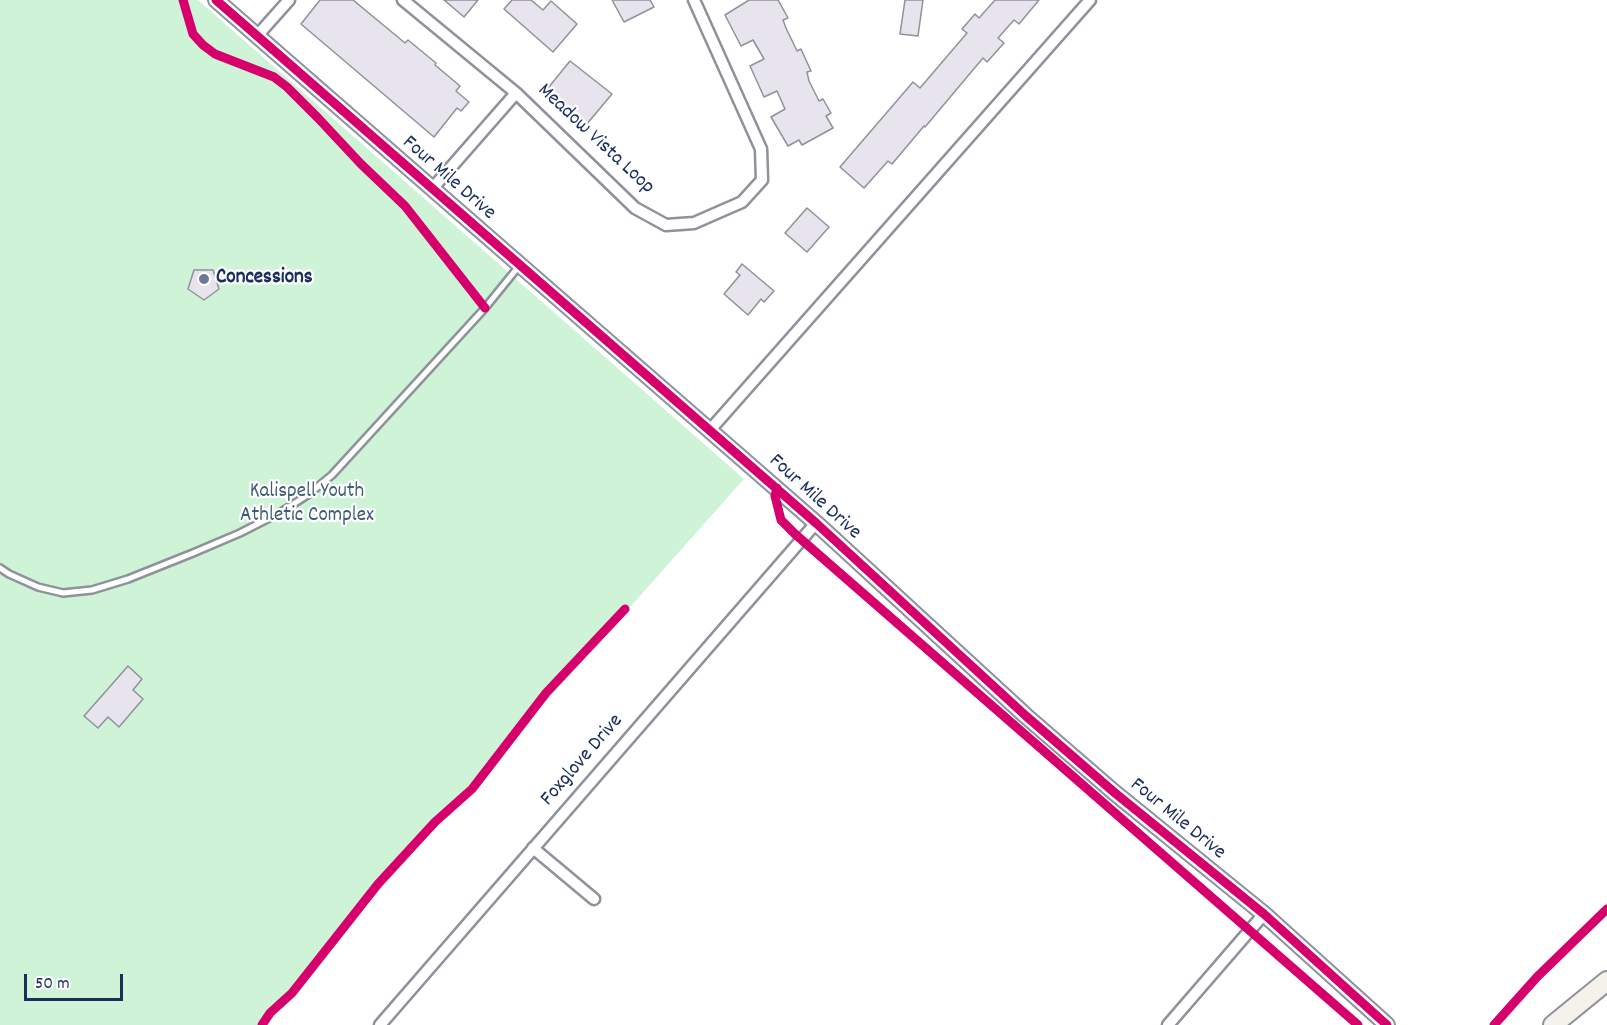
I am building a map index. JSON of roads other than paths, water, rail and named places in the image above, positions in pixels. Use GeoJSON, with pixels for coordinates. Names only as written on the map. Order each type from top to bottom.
{"type":"FeatureCollection","features":[{"type":"Feature","properties":{"kind":"highway"},"geometry":{"type":"LineString","coordinates":[[1553,1025],[1607,981]]}},
{"type":"Feature","properties":{"kind":"street","name":"Four Mile Drive"},"geometry":{"type":"LineString","coordinates":[[216,0],[816,523],[1088,770],[1264,914],[1387,1025]]}},
{"type":"Feature","properties":{"kind":"street"},"geometry":{"type":"LineString","coordinates":[[257,36],[289,0]]}},
{"type":"Feature","properties":{"kind":"street","name":"Meadow Vista Loop"},"geometry":{"type":"LineString","coordinates":[[403,0],[516,93],[635,208],[666,225],[694,223],[742,201],[762,180],[761,149],[694,0]]}},
{"type":"Feature","properties":{"kind":"street"},"geometry":{"type":"LineString","coordinates":[[710,430],[1090,0]]}},
{"type":"Feature","properties":{"kind":"street","name":"Meadow Vista Loop"},"geometry":{"type":"LineString","coordinates":[[432,189],[516,93]]}},
{"type":"Feature","properties":{"kind":"street","name":"Foxglove Drive"},"geometry":{"type":"LineString","coordinates":[[380,1025],[816,523]]}},
{"type":"Feature","properties":{"kind":"street"},"geometry":{"type":"LineString","coordinates":[[533,848],[594,899]]}},
{"type":"Feature","properties":{"kind":"street"},"geometry":{"type":"LineString","coordinates":[[1168,1025],[1264,914]]}},
{"type":"Feature","properties":{"kind":"lane"},"geometry":{"type":"LineString","coordinates":[[0,568],[38,587],[63,593],[92,590],[128,579],[193,553],[281,512],[309,494],[332,475],[485,308],[519,266]]}},
{"type":"Feature","properties":{"kind":"place","name":"Concessions"},"geometry":{"type":"Point","coordinates":[204,279]}},
{"type":"Feature","properties":{"kind":"park label","name":"Kalispell Youth Athletic Complex"},"geometry":{"type":"Point","coordinates":[307,505]}}]}
